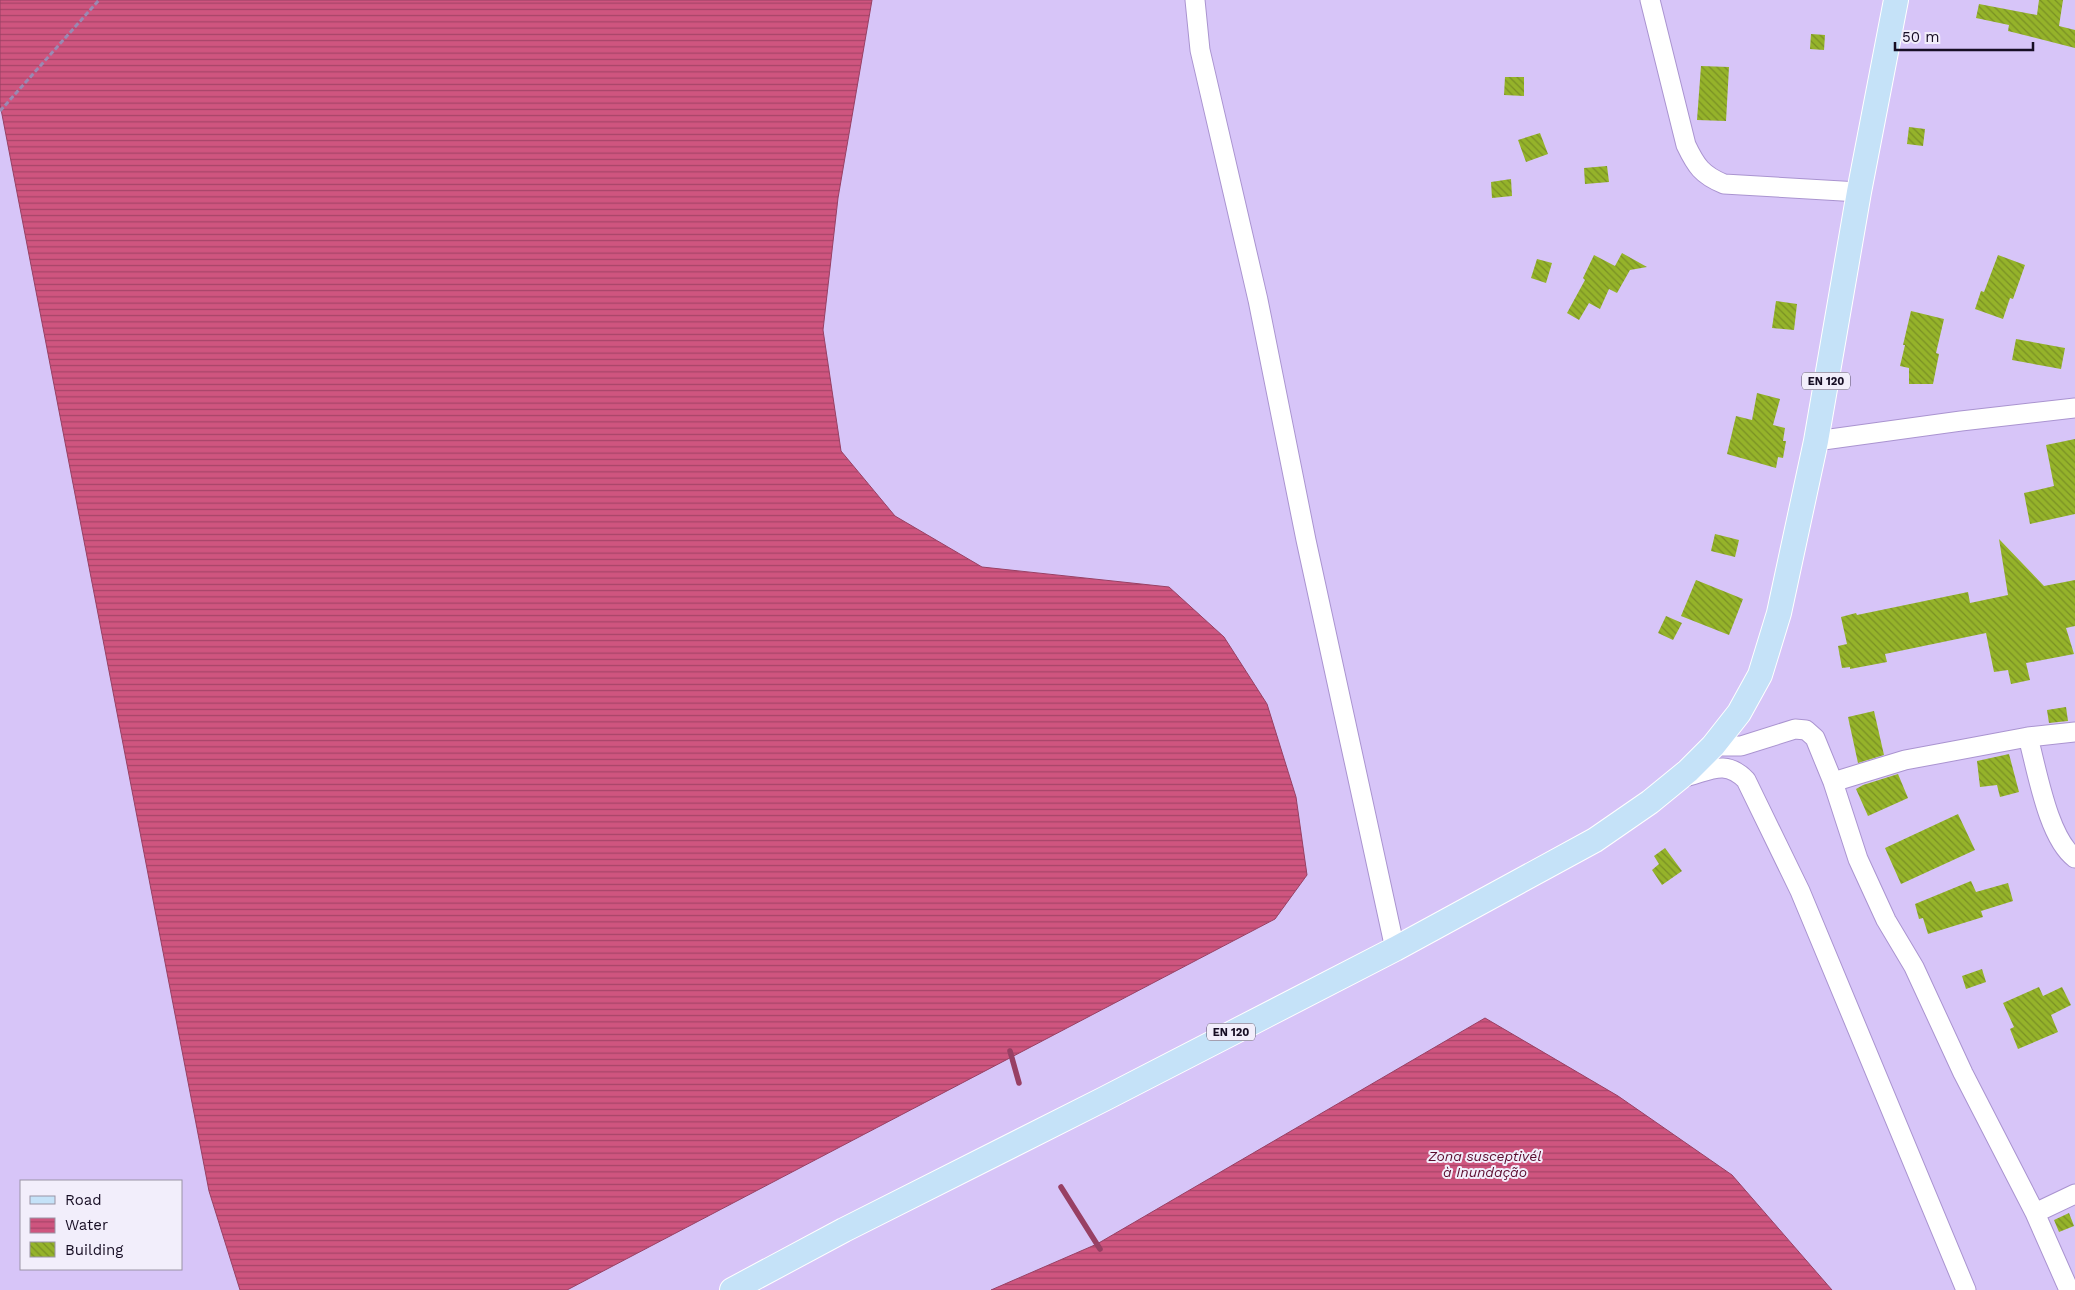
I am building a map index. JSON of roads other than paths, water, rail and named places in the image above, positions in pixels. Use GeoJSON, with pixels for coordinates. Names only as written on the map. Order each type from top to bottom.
{"type":"FeatureCollection","features":[{"type":"Feature","properties":{"kind":"main road","name":"EN 120"},"geometry":{"type":"LineString","coordinates":[[732,1290],[844,1230],[1395,949],[1595,840],[1650,802],[1713,746],[1739,713],[1760,675],[1779,613],[1816,441],[1859,192],[1896,0]]}},
{"type":"Feature","properties":{"kind":"street"},"geometry":{"type":"LineString","coordinates":[[1195,0],[1202,59],[1258,300],[1306,540],[1395,949]]}},
{"type":"Feature","properties":{"kind":"street"},"geometry":{"type":"LineString","coordinates":[[1650,0],[1686,145],[1696,166],[1710,178],[1724,184],[1859,192]]}},
{"type":"Feature","properties":{"kind":"street"},"geometry":{"type":"LineString","coordinates":[[1816,441],[1961,421],[2075,408]]}},
{"type":"Feature","properties":{"kind":"street"},"geometry":{"type":"LineString","coordinates":[[1713,746],[1741,746],[1795,730],[1806,730],[1815,738],[1833,782],[1858,859],[1886,920],[1914,967],[1963,1072],[2036,1212],[2069,1290]]}},
{"type":"Feature","properties":{"kind":"street"},"geometry":{"type":"LineString","coordinates":[[1833,782],[1905,760],[2028,737],[2075,732]]}},
{"type":"Feature","properties":{"kind":"street"},"geometry":{"type":"LineString","coordinates":[[2028,737],[2048,812],[2058,839],[2066,852],[2075,858]]}},
{"type":"Feature","properties":{"kind":"street"},"geometry":{"type":"LineString","coordinates":[[1678,778],[1697,775],[1718,767],[1727,767],[1737,770],[1746,780],[1800,891],[1966,1290]]}},
{"type":"Feature","properties":{"kind":"street"},"geometry":{"type":"LineString","coordinates":[[2036,1212],[2075,1194]]}},
{"type":"Feature","properties":{"kind":"water"},"geometry":{"type":"Polygon","coordinates":[[[0,0],[872,0],[838,198],[823,330],[841,451],[895,516],[982,567],[1169,587],[1224,637],[1267,704],[1296,797],[1307,875],[1275,919],[567,1290],[240,1290],[209,1191],[0,104],[0,0]]]}},
{"type":"Feature","properties":{"kind":"water","name":"Zona susceptivél à Inundação"},"geometry":{"type":"Polygon","coordinates":[[[1485,1018],[1618,1096],[1732,1175],[1832,1290],[991,1290],[1097,1244],[1485,1018]]]}},
{"type":"Feature","properties":{"kind":"waterway"},"geometry":{"type":"LineString","coordinates":[[1010,1051],[1019,1083]]}},
{"type":"Feature","properties":{"kind":"waterway"},"geometry":{"type":"LineString","coordinates":[[1061,1187],[1100,1249]]}}]}
